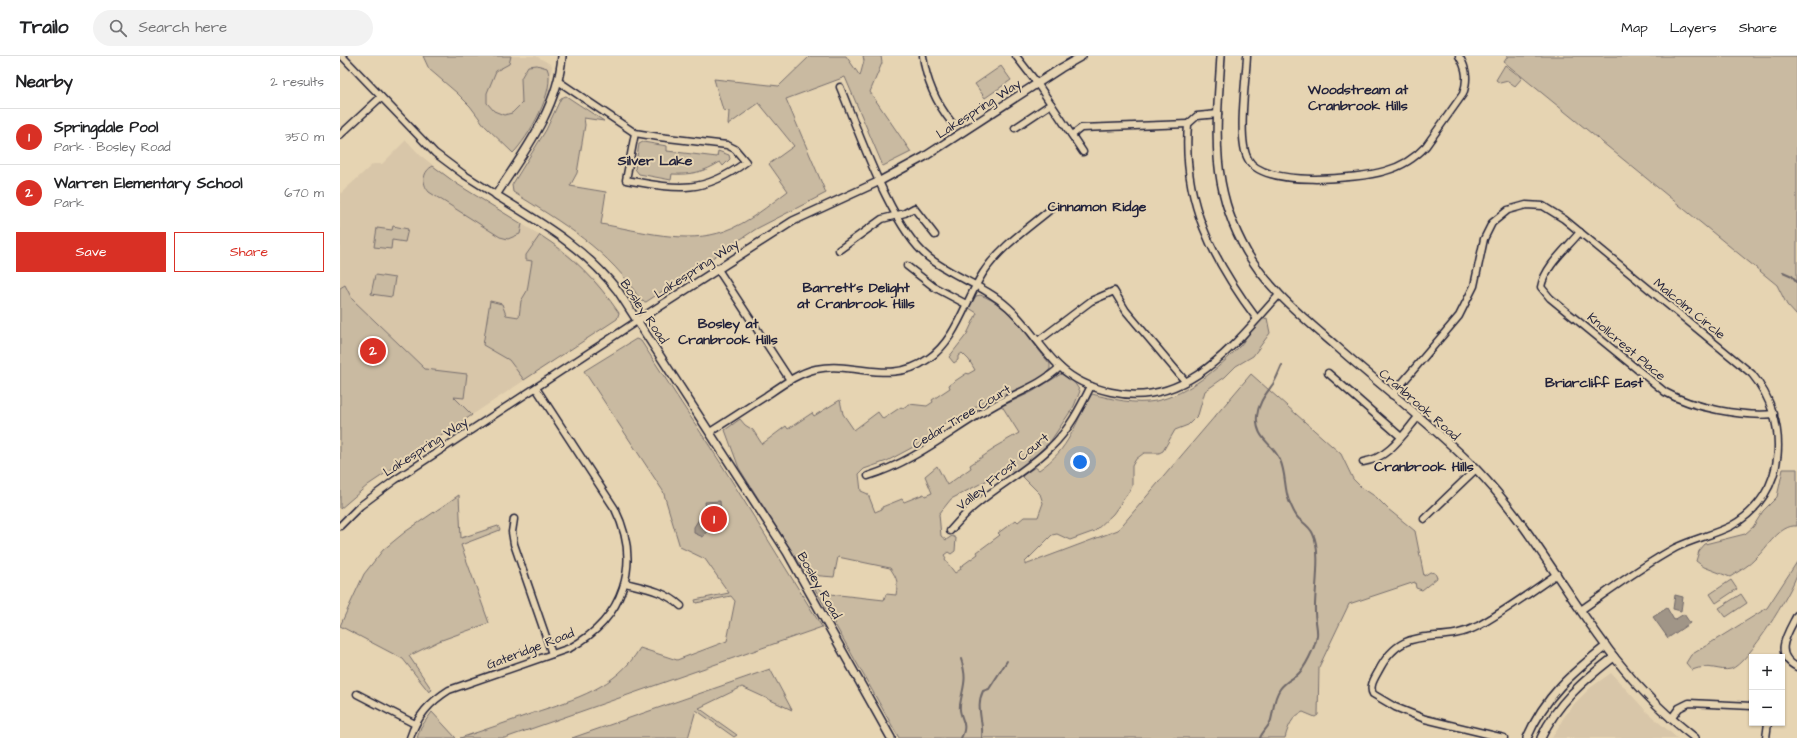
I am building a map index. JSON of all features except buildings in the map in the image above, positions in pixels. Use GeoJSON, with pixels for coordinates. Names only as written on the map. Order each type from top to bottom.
{"type":"FeatureCollection","features":[{"type":"Feature","properties":{"kind":"street","name":"Bosley Road"},"geometry":{"type":"LineString","coordinates":[[342,56],[435,153],[463,174],[563,237],[586,256],[611,282],[710,432],[799,572],[891,738]]}},
{"type":"Feature","properties":{"kind":"street"},"geometry":{"type":"LineString","coordinates":[[496,195],[536,132],[548,109],[558,81],[562,56]]}},
{"type":"Feature","properties":{"kind":"street"},"geometry":{"type":"LineString","coordinates":[[923,56],[929,81],[937,100],[952,123]]}},
{"type":"Feature","properties":{"kind":"street"},"geometry":{"type":"LineString","coordinates":[[1016,56],[1038,83],[1082,152]]}},
{"type":"Feature","properties":{"kind":"street","name":"Lakespring Way"},"geometry":{"type":"LineString","coordinates":[[340,526],[375,494],[717,268],[793,221],[880,181],[924,157],[1082,56]]}},
{"type":"Feature","properties":{"kind":"street","name":"Cranbrook Road"},"geometry":{"type":"LineString","coordinates":[[1220,56],[1218,166],[1225,202],[1241,242],[1251,260],[1280,295],[1476,469],[1512,511],[1614,657],[1641,690],[1695,738]]}},
{"type":"Feature","properties":{"kind":"street"},"geometry":{"type":"LineString","coordinates":[[1247,56],[1243,132],[1244,149],[1248,160],[1254,167],[1263,173],[1278,176],[1332,179],[1385,171],[1409,160],[1419,153],[1426,146],[1463,94],[1466,85],[1467,72],[1459,56]]}},
{"type":"Feature","properties":{"kind":"street"},"geometry":{"type":"LineString","coordinates":[[558,81],[625,128],[635,132],[659,137],[727,145],[735,149],[746,162],[715,182],[694,187],[669,188],[626,180],[635,132]]}},
{"type":"Feature","properties":{"kind":"street"},"geometry":{"type":"LineString","coordinates":[[840,87],[880,181],[896,214],[915,244],[927,257],[992,295],[1008,307],[1060,367],[1074,378],[1091,386],[1119,394],[1146,394],[1171,388],[1208,368],[1226,352],[1280,295]]}},
{"type":"Feature","properties":{"kind":"street"},"geometry":{"type":"LineString","coordinates":[[340,135],[381,97]]}},
{"type":"Feature","properties":{"kind":"street"},"geometry":{"type":"LineString","coordinates":[[1015,128],[1051,104]]}},
{"type":"Feature","properties":{"kind":"street"},"geometry":{"type":"LineString","coordinates":[[1072,135],[1081,128],[1188,124],[1197,116],[1218,114]]}},
{"type":"Feature","properties":{"kind":"street"},"geometry":{"type":"LineString","coordinates":[[1188,124],[1189,176],[1201,223],[1222,269],[1257,319]]}},
{"type":"Feature","properties":{"kind":"street","name":"Malcolm Circle"},"geometry":{"type":"LineString","coordinates":[[1392,395],[1459,316],[1474,286],[1486,231],[1500,214],[1517,206],[1534,205],[1543,206],[1551,210],[1580,232],[1752,374],[1761,385],[1774,414],[1779,441],[1778,460],[1773,476],[1765,493],[1754,506],[1731,525],[1694,539],[1658,558],[1581,610]]}},
{"type":"Feature","properties":{"kind":"street"},"geometry":{"type":"LineString","coordinates":[[839,250],[882,219],[914,208],[934,235]]}},
{"type":"Feature","properties":{"kind":"street"},"geometry":{"type":"LineString","coordinates":[[710,432],[803,373],[828,367],[841,367],[888,373],[917,366],[929,359],[948,338],[975,286],[990,264],[1007,245],[1052,209]]}},
{"type":"Feature","properties":{"kind":"street","name":"Knollcrest Place"},"geometry":{"type":"LineString","coordinates":[[1580,232],[1553,264],[1542,281],[1541,287],[1550,298],[1665,392],[1680,400],[1746,414],[1774,414]]}},
{"type":"Feature","properties":{"kind":"street"},"geometry":{"type":"LineString","coordinates":[[907,266],[934,287],[966,304]]}},
{"type":"Feature","properties":{"kind":"street"},"geometry":{"type":"LineString","coordinates":[[717,268],[790,380]]}},
{"type":"Feature","properties":{"kind":"street"},"geometry":{"type":"LineString","coordinates":[[1038,341],[1091,301],[1114,290],[1126,310],[1185,381]]}},
{"type":"Feature","properties":{"kind":"street","name":"Cedar Tree Court"},"geometry":{"type":"LineString","coordinates":[[868,476],[885,471],[925,451],[995,404],[1034,386],[1049,377],[1060,367]]}},
{"type":"Feature","properties":{"kind":"street"},"geometry":{"type":"LineString","coordinates":[[1328,373],[1401,437]]}},
{"type":"Feature","properties":{"kind":"street","name":"Valley Frost Court"},"geometry":{"type":"LineString","coordinates":[[950,531],[965,514],[979,502],[1036,461],[1051,447],[1065,432],[1091,386]]}},
{"type":"Feature","properties":{"kind":"street","name":"Gateridge Road"},"geometry":{"type":"LineString","coordinates":[[410,738],[415,724],[428,705],[449,690],[570,648],[582,641],[602,624],[618,602],[625,583],[628,554],[623,524],[615,508],[536,388]]}},
{"type":"Feature","properties":{"kind":"street"},"geometry":{"type":"LineString","coordinates":[[1363,462],[1380,457],[1392,448],[1418,417]]}},
{"type":"Feature","properties":{"kind":"street"},"geometry":{"type":"LineString","coordinates":[[1424,519],[1476,469]]}},
{"type":"Feature","properties":{"kind":"street"},"geometry":{"type":"LineString","coordinates":[[514,519],[512,532],[514,544],[552,654]]}},
{"type":"Feature","properties":{"kind":"street"},"geometry":{"type":"LineString","coordinates":[[1504,738],[1425,719],[1395,707],[1379,698],[1371,691],[1375,678],[1391,651],[1402,643],[1414,638],[1465,632],[1477,626],[1557,574]]}},
{"type":"Feature","properties":{"kind":"street"},"geometry":{"type":"LineString","coordinates":[[625,583],[658,592],[669,597],[681,606]]}},
{"type":"Feature","properties":{"kind":"street"},"geometry":{"type":"LineString","coordinates":[[1797,615],[1784,640],[1783,648],[1787,660],[1797,667]]}},
{"type":"Feature","properties":{"kind":"street"},"geometry":{"type":"LineString","coordinates":[[1527,738],[1545,703],[1558,687],[1606,646]]}},
{"type":"Feature","properties":{"kind":"street"},"geometry":{"type":"LineString","coordinates":[[1541,738],[1556,711],[1568,697],[1584,680],[1614,657]]}},
{"type":"Feature","properties":{"kind":"street"},"geometry":{"type":"LineString","coordinates":[[357,694],[415,724]]}},
{"type":"Feature","properties":{"kind":"street"},"geometry":{"type":"LineString","coordinates":[[1671,718],[1679,708],[1689,703],[1749,706]]}},
{"type":"Feature","properties":{"kind":"street"},"geometry":{"type":"LineString","coordinates":[[1766,738],[1768,726]]}},
{"type":"Feature","properties":{"kind":"shaded area"},"geometry":{"type":"Polygon","coordinates":[[[423,56],[511,56],[509,64],[496,71],[487,93],[487,103],[494,111],[504,115],[512,113],[522,103],[521,78],[528,66],[537,65],[547,68],[549,77],[545,100],[533,125],[513,153],[485,126],[470,106],[457,93],[429,69],[423,56]]]}},
{"type":"Feature","properties":{"kind":"shaded area"},"geometry":{"type":"Polygon","coordinates":[[[511,56],[536,56],[552,65],[549,92],[517,151],[465,95],[508,61],[511,56]]]}},
{"type":"Feature","properties":{"kind":"shaded area"},"geometry":{"type":"Polygon","coordinates":[[[810,56],[846,56],[860,76],[864,61],[863,56],[881,56],[882,63],[870,92],[911,152],[883,166],[845,77],[786,99],[826,193],[756,229],[646,302],[641,301],[629,283],[600,252],[567,226],[513,192],[512,185],[546,130],[561,98],[566,96],[604,121],[584,118],[585,125],[577,173],[570,186],[606,192],[601,224],[679,237],[710,235],[733,228],[758,214],[788,191],[769,164],[794,146],[759,103],[728,125],[729,111],[723,110],[714,79],[779,86],[810,56]]]}},
{"type":"Feature","properties":{"kind":"shaded area"},"geometry":{"type":"Polygon","coordinates":[[[1508,56],[1797,56],[1797,316],[1787,305],[1777,285],[1504,62],[1508,56]]]}},
{"type":"Feature","properties":{"kind":"shaded area"},"geometry":{"type":"Polygon","coordinates":[[[1505,65],[1522,78],[1515,86],[1508,81],[1500,83],[1496,80],[1505,65]]]}},
{"type":"Feature","properties":{"kind":"shaded area"},"geometry":{"type":"Polygon","coordinates":[[[1001,66],[1011,80],[985,98],[975,84],[1001,66]]]}},
{"type":"Feature","properties":{"kind":"shaded area"},"geometry":{"type":"Polygon","coordinates":[[[406,140],[420,155],[457,184],[556,245],[571,256],[599,284],[619,313],[617,319],[472,415],[340,288],[340,194],[373,164],[382,164],[406,140]]]}},
{"type":"Feature","properties":{"kind":"shaded area"},"geometry":{"type":"Polygon","coordinates":[[[643,142],[667,146],[667,151],[717,157],[718,151],[729,155],[730,159],[723,166],[720,162],[697,172],[672,174],[671,180],[639,174],[635,169],[639,144],[643,142]]]}},
{"type":"Feature","properties":{"kind":"shaded area"},"geometry":{"type":"Polygon","coordinates":[[[433,166],[457,184],[522,224],[520,234],[508,239],[500,237],[429,192],[426,189],[424,178],[427,171],[433,166]]]}},
{"type":"Feature","properties":{"kind":"shaded area"},"geometry":{"type":"Polygon","coordinates":[[[393,226],[408,229],[405,242],[392,240],[391,249],[374,247],[377,228],[392,230],[393,226]]]}},
{"type":"Feature","properties":{"kind":"shaded area"},"geometry":{"type":"Polygon","coordinates":[[[540,235],[574,260],[602,290],[619,313],[617,319],[524,380],[509,360],[483,345],[490,301],[502,304],[506,315],[519,317],[521,301],[527,291],[532,261],[526,260],[526,255],[540,235]]]}},
{"type":"Feature","properties":{"kind":"shaded area"},"geometry":{"type":"Polygon","coordinates":[[[375,275],[395,278],[392,297],[371,294],[375,275]]]}},
{"type":"Feature","properties":{"kind":"shaded area"},"geometry":{"type":"Polygon","coordinates":[[[345,285],[352,299],[425,369],[467,374],[464,398],[454,397],[472,415],[368,485],[340,509],[340,288],[345,285]]]}},
{"type":"Feature","properties":{"kind":"shaded area"},"geometry":{"type":"Polygon","coordinates":[[[980,295],[991,300],[1010,315],[1050,364],[1050,369],[1041,378],[997,399],[992,395],[958,420],[952,418],[917,445],[887,461],[864,469],[859,474],[861,491],[868,494],[875,512],[882,509],[882,507],[902,499],[904,502],[924,494],[925,496],[932,493],[925,476],[937,466],[947,485],[971,468],[970,465],[994,449],[993,448],[1019,433],[1002,406],[1032,392],[1061,374],[1074,382],[1080,391],[1074,406],[1050,442],[1019,470],[1003,472],[951,499],[939,514],[941,536],[946,540],[952,536],[956,538],[955,551],[951,554],[948,552],[944,555],[946,558],[945,560],[955,573],[961,569],[960,567],[978,554],[977,552],[1000,535],[998,533],[1016,520],[1018,522],[1024,517],[1038,517],[1043,503],[1040,494],[1022,476],[1035,467],[1039,470],[1050,462],[1058,453],[1065,444],[1092,394],[1124,401],[1148,402],[1168,398],[1180,393],[1202,380],[1212,372],[1240,346],[1258,322],[1267,318],[1270,333],[1253,356],[1236,366],[1225,377],[1205,391],[1198,415],[1188,425],[1175,430],[1163,451],[1159,453],[1144,453],[1136,459],[1132,466],[1132,486],[1113,514],[1095,531],[1070,540],[1057,534],[1052,535],[1025,562],[1025,565],[1118,530],[1251,374],[1341,454],[1353,479],[1361,487],[1376,497],[1415,531],[1424,576],[1430,572],[1435,573],[1437,578],[1422,590],[1416,588],[1415,582],[1349,604],[1319,667],[1318,715],[1315,717],[1303,712],[1296,716],[1291,722],[1285,738],[899,738],[815,589],[817,587],[825,593],[827,591],[830,594],[884,600],[886,594],[896,595],[897,581],[895,575],[890,568],[838,557],[834,577],[809,575],[805,572],[739,468],[725,430],[740,419],[745,425],[753,430],[762,444],[786,426],[788,429],[812,413],[814,416],[840,400],[843,414],[854,430],[878,412],[883,419],[901,407],[903,408],[909,404],[927,406],[933,402],[932,400],[950,388],[949,385],[967,373],[968,374],[975,370],[969,360],[962,353],[958,356],[958,360],[954,363],[949,357],[967,334],[977,313],[969,308],[976,296],[980,295]]]}},
{"type":"Feature","properties":{"kind":"shaded area"},"geometry":{"type":"Polygon","coordinates":[[[636,339],[641,341],[720,462],[822,627],[505,738],[460,738],[564,703],[593,690],[619,673],[630,662],[640,648],[677,660],[727,641],[735,601],[731,596],[696,603],[695,600],[729,593],[705,559],[680,547],[663,491],[584,371],[636,339]]]}},
{"type":"Feature","properties":{"kind":"shaded area"},"geometry":{"type":"Polygon","coordinates":[[[1783,469],[1797,469],[1797,526],[1791,526],[1779,533],[1753,561],[1730,577],[1704,567],[1696,561],[1699,551],[1705,544],[1745,534],[1753,527],[1763,511],[1777,497],[1783,469]]]}},
{"type":"Feature","properties":{"kind":"shaded area"},"geometry":{"type":"Polygon","coordinates":[[[459,495],[461,538],[498,526],[500,530],[461,545],[489,623],[439,641],[409,656],[432,690],[429,692],[403,659],[340,626],[364,574],[383,550],[405,532],[459,495]]]}},
{"type":"Feature","properties":{"kind":"shaded area"},"geometry":{"type":"Polygon","coordinates":[[[720,501],[722,527],[708,529],[703,537],[694,533],[694,527],[701,516],[707,516],[705,502],[720,501]]]}},
{"type":"Feature","properties":{"kind":"shaded area"},"geometry":{"type":"Polygon","coordinates":[[[1797,562],[1797,574],[1787,596],[1748,655],[1739,664],[1731,669],[1727,670],[1704,667],[1692,670],[1686,663],[1691,655],[1767,608],[1797,562]]]}},
{"type":"Feature","properties":{"kind":"shaded area"},"geometry":{"type":"Polygon","coordinates":[[[1731,580],[1737,589],[1716,603],[1710,594],[1731,580]]]}},
{"type":"Feature","properties":{"kind":"shaded area"},"geometry":{"type":"Polygon","coordinates":[[[1741,594],[1747,603],[1726,617],[1719,608],[1741,594]]]}},
{"type":"Feature","properties":{"kind":"shaded area"},"geometry":{"type":"Polygon","coordinates":[[[1675,595],[1683,597],[1681,611],[1673,609],[1675,595]]]}},
{"type":"Feature","properties":{"kind":"shaded area"},"geometry":{"type":"Polygon","coordinates":[[[1667,608],[1674,620],[1684,614],[1690,623],[1668,638],[1653,617],[1667,608]]]}},
{"type":"Feature","properties":{"kind":"shaded area"},"geometry":{"type":"Polygon","coordinates":[[[770,669],[792,710],[742,687],[699,708],[737,735],[734,737],[696,710],[688,738],[572,738],[770,669]]]}},
{"type":"Feature","properties":{"kind":"shaded area"},"geometry":{"type":"Polygon","coordinates":[[[1611,673],[1648,713],[1677,738],[1552,738],[1564,717],[1575,703],[1590,688],[1611,673]]]}},
{"type":"Feature","properties":{"kind":"shaded area"},"geometry":{"type":"Polygon","coordinates":[[[432,712],[456,738],[417,738],[421,727],[432,712]]]}},
{"type":"Feature","properties":{"kind":"waterway"},"geometry":{"type":"LineString","coordinates":[[1783,272],[1792,276],[1797,282]]}},
{"type":"Feature","properties":{"kind":"waterway"},"geometry":{"type":"LineString","coordinates":[[1260,738],[1270,723],[1275,700],[1280,689],[1303,668],[1312,652],[1317,633],[1315,612],[1317,561],[1316,542],[1310,529],[1299,519],[1293,510],[1287,496],[1280,460],[1277,454],[1261,435],[1257,424],[1257,416],[1261,403],[1274,382],[1282,365]]}},
{"type":"Feature","properties":{"kind":"waterway"},"geometry":{"type":"LineString","coordinates":[[961,659],[965,678],[960,705],[964,724],[961,738]]}},
{"type":"Feature","properties":{"kind":"waterway"},"geometry":{"type":"LineString","coordinates":[[982,738],[980,709],[981,697],[983,691],[989,689],[1007,661]]}},
{"type":"Feature","properties":{"kind":"place","name":"Warren Elementary School"},"geometry":{"type":"Point","coordinates":[373,351]}},
{"type":"Feature","properties":{"kind":"place","name":"Springdale Pool"},"geometry":{"type":"Point","coordinates":[714,519]}},
{"type":"Feature","properties":{"kind":"district","name":"Woodstream at Cranbrook Hills"},"geometry":{"type":"Point","coordinates":[1358,98]}},
{"type":"Feature","properties":{"kind":"district","name":"Silver Lake"},"geometry":{"type":"Point","coordinates":[655,160]}},
{"type":"Feature","properties":{"kind":"district","name":"Cinnamon Ridge"},"geometry":{"type":"Point","coordinates":[1097,206]}},
{"type":"Feature","properties":{"kind":"district","name":"Barrett's Delight at Cranbrook Hills"},"geometry":{"type":"Point","coordinates":[856,296]}},
{"type":"Feature","properties":{"kind":"district","name":"Bosley at Cranbrook Hills"},"geometry":{"type":"Point","coordinates":[728,332]}},
{"type":"Feature","properties":{"kind":"district","name":"Briarcliff East"},"geometry":{"type":"Point","coordinates":[1594,382]}},
{"type":"Feature","properties":{"kind":"district","name":"Cranbrook Hills"},"geometry":{"type":"Point","coordinates":[1424,466]}}]}
